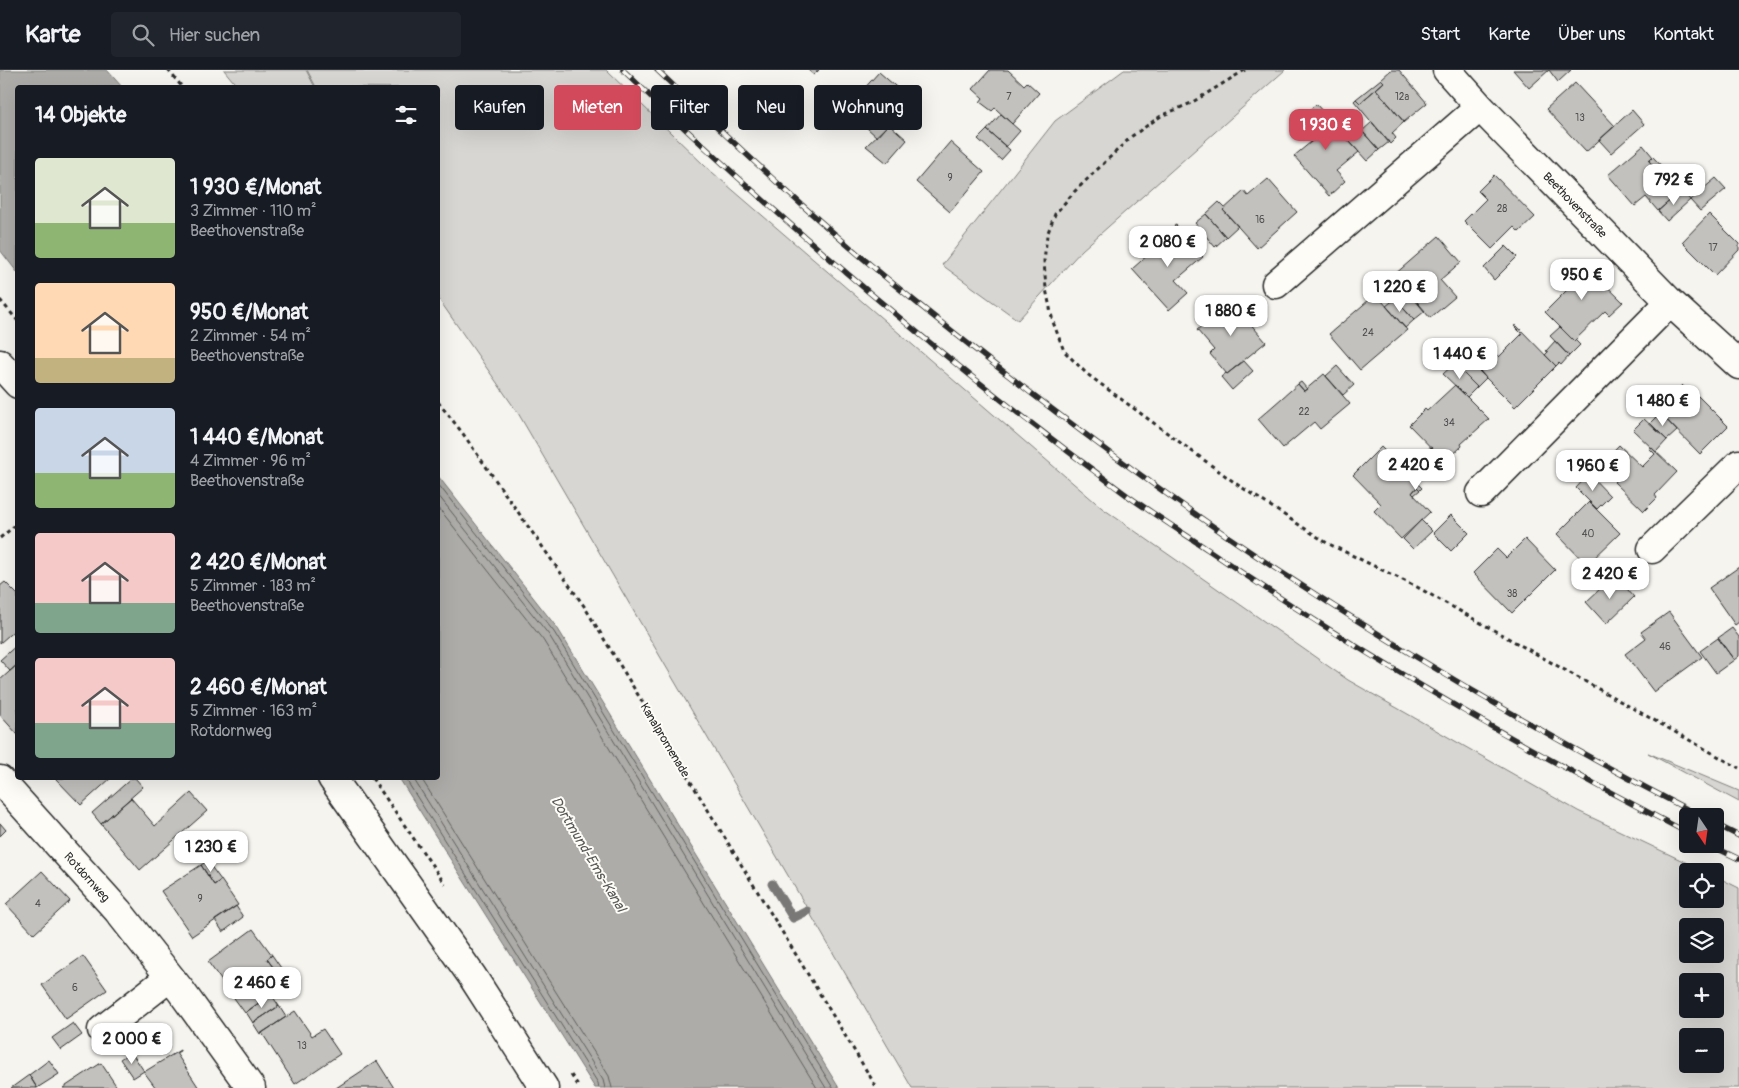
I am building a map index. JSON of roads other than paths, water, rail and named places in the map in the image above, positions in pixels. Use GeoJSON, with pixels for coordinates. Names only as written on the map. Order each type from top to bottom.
{"type":"FeatureCollection","features":[{"type":"Feature","properties":{"kind":"street","name":"Beethovenstraße"},"geometry":{"type":"LineString","coordinates":[[1447,70],[1480,107],[1670,302],[1739,365]]}},
{"type":"Feature","properties":{"kind":"street"},"geometry":{"type":"LineString","coordinates":[[1276,284],[1480,107]]}},
{"type":"Feature","properties":{"kind":"street"},"geometry":{"type":"LineString","coordinates":[[1481,493],[1670,302]]}},
{"type":"Feature","properties":{"kind":"street"},"geometry":{"type":"LineString","coordinates":[[0,364],[15,381]]}},
{"type":"Feature","properties":{"kind":"street"},"geometry":{"type":"LineString","coordinates":[[1652,549],[1739,464]]}},
{"type":"Feature","properties":{"kind":"street","name":"Rotdornweg"},"geometry":{"type":"LineString","coordinates":[[0,780],[118,911],[170,977],[251,1088]]}},
{"type":"Feature","properties":{"kind":"street"},"geometry":{"type":"LineString","coordinates":[[333,780],[472,976],[544,1088]]}},
{"type":"Feature","properties":{"kind":"street"},"geometry":{"type":"LineString","coordinates":[[102,1030],[170,977]]}},
{"type":"Feature","properties":{"kind":"water"},"geometry":{"type":"Polygon","coordinates":[[[0,70],[107,70],[120,85],[15,85],[15,269],[0,250],[0,70]]]}},
{"type":"Feature","properties":{"kind":"water","name":"Dortmund-Ems-Kanal"},"geometry":{"type":"Polygon","coordinates":[[[440,479],[558,629],[839,1088],[595,1088],[400,780],[440,780],[440,479]]]}},
{"type":"Feature","properties":{"kind":"waterway"},"geometry":{"type":"LineString","coordinates":[[772,884],[793,918],[807,911]]}},
{"type":"Feature","properties":{"kind":"railway"},"geometry":{"type":"LineString","coordinates":[[623,70],[744,183],[868,292],[996,396],[1128,496],[1268,590],[1385,664],[1565,768],[1679,828]]}},
{"type":"Feature","properties":{"kind":"railway"},"geometry":{"type":"LineString","coordinates":[[657,70],[784,189],[883,275],[1047,405],[1179,503],[1322,599],[1428,664],[1590,758],[1685,808]]}},
{"type":"Feature","properties":{"kind":"railway"},"geometry":{"type":"LineString","coordinates":[[1724,828],[1739,836]]}},
{"type":"Feature","properties":{"kind":"railway"},"geometry":{"type":"LineString","coordinates":[[1724,852],[1739,859]]}}]}
